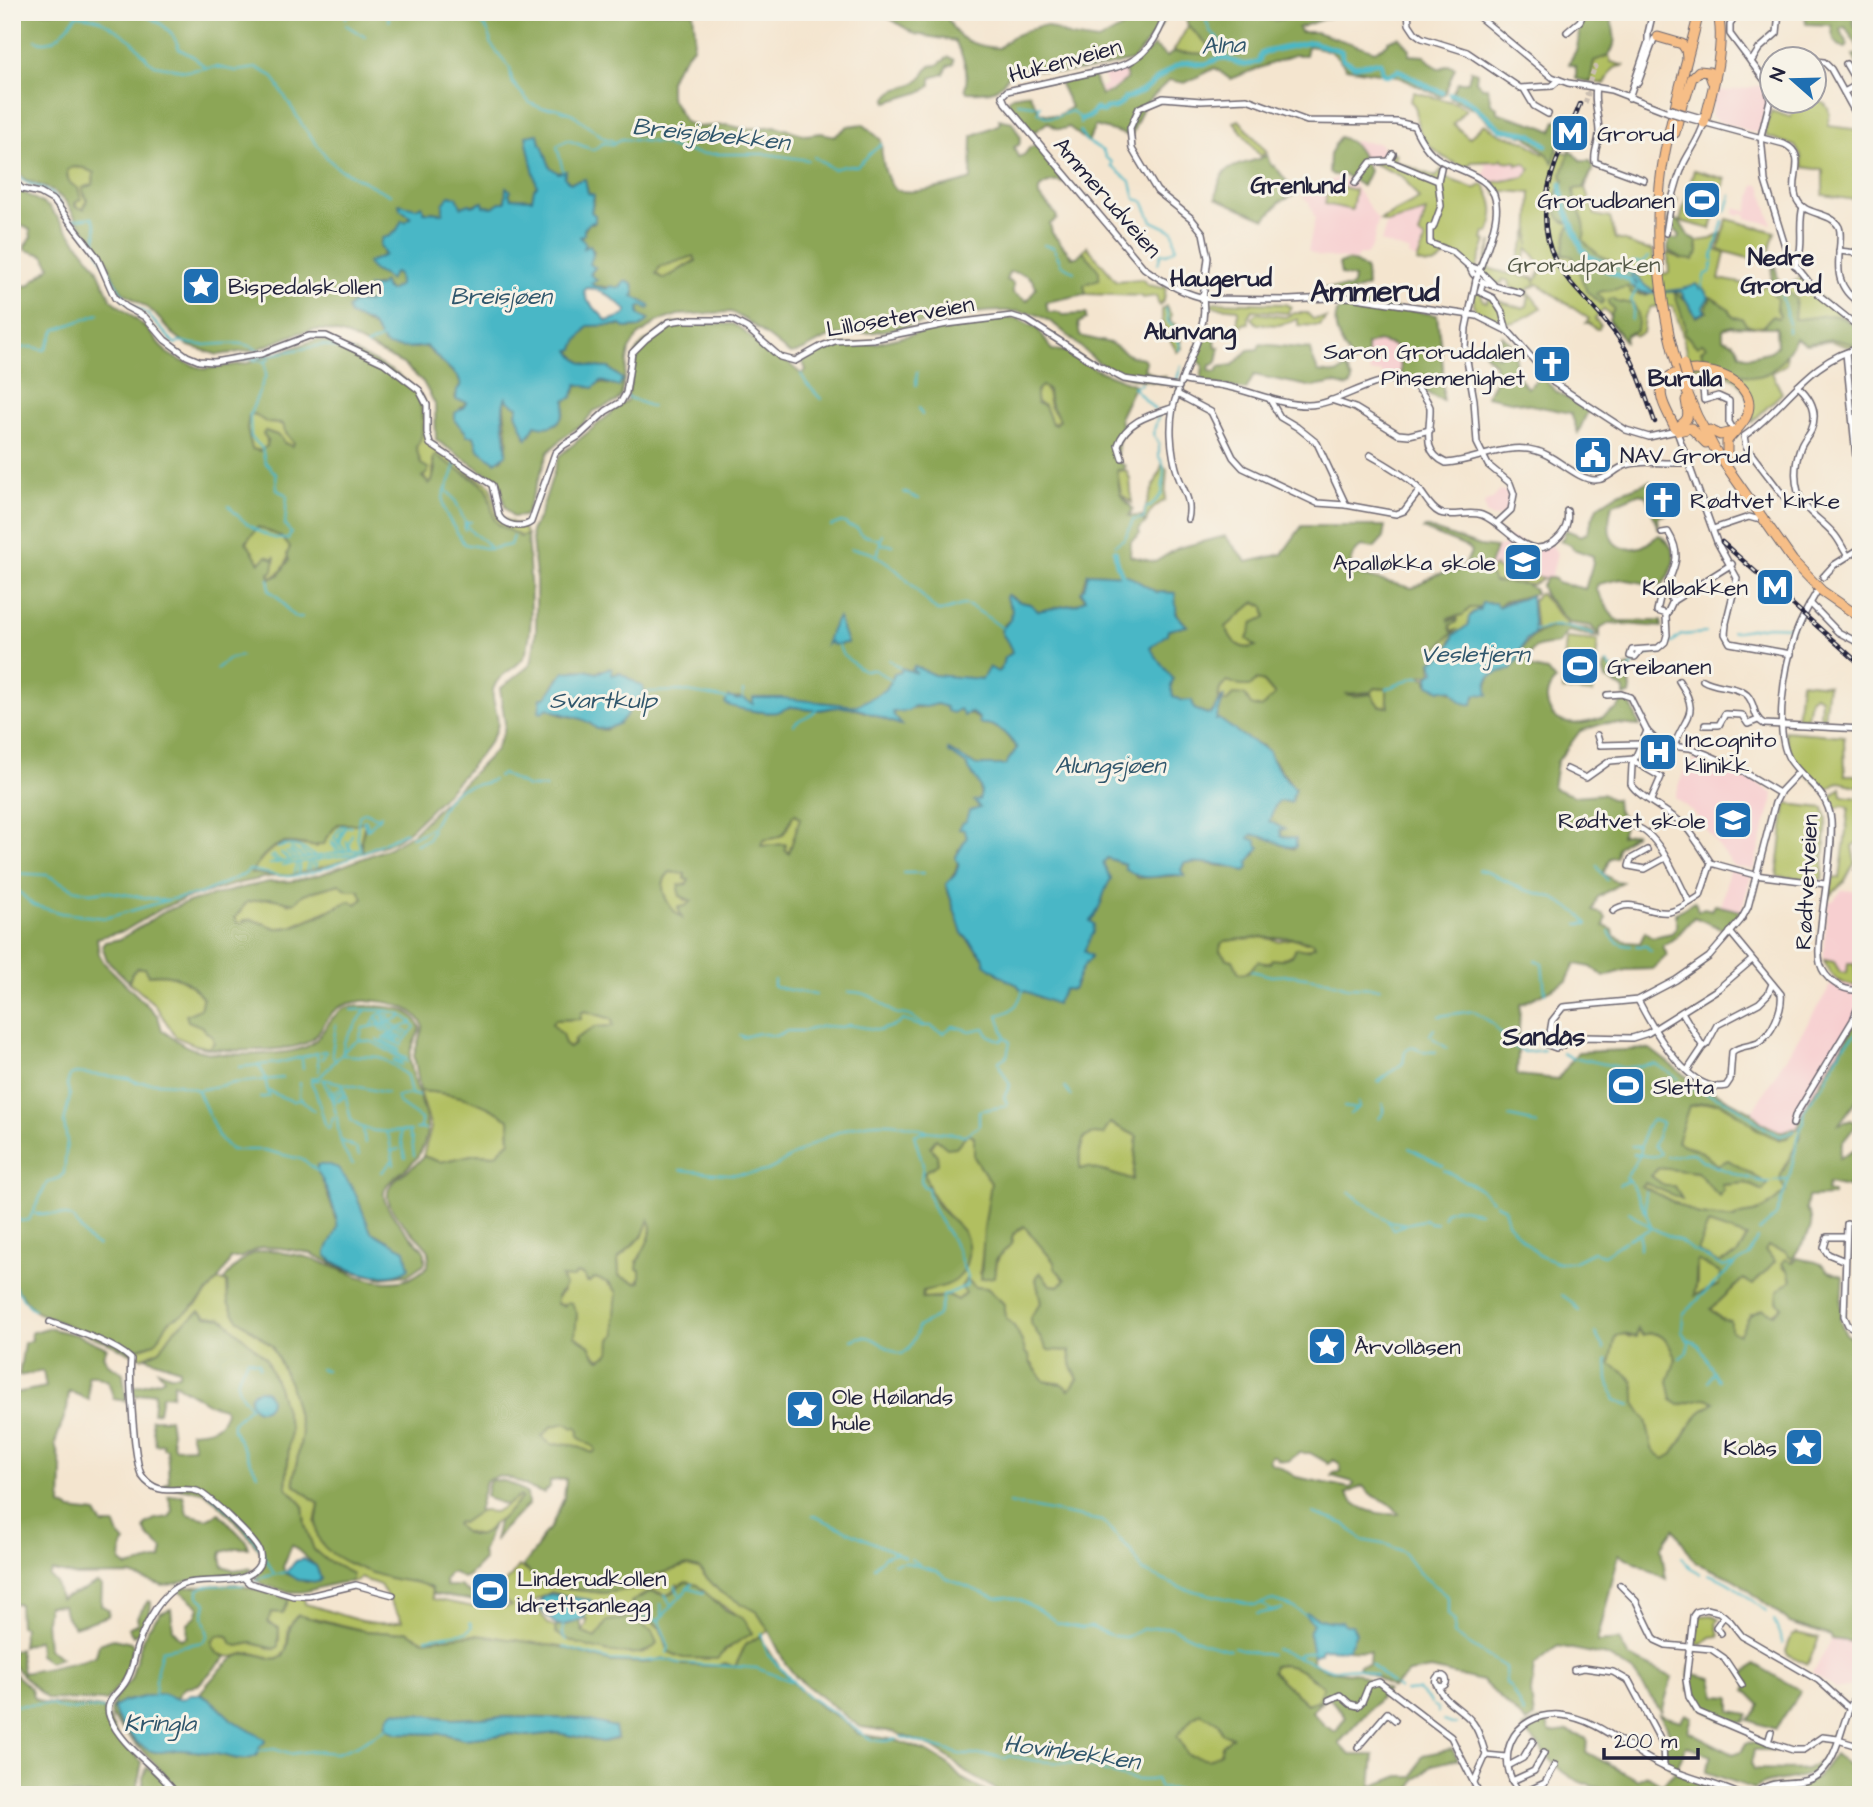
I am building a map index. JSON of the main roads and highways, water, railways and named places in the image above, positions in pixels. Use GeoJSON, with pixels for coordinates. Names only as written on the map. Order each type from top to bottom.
{"type":"FeatureCollection","features":[{"type":"Feature","properties":{"kind":"highway"},"geometry":{"type":"LineString","coordinates":[[1702,12],[1686,63],[1662,172],[1658,223],[1666,307],[1680,365],[1701,424],[1717,453],[1793,561],[1838,607],[1861,624]]}},
{"type":"Feature","properties":{"kind":"highway"},"geometry":{"type":"LineString","coordinates":[[1683,112],[1702,12]]}},
{"type":"Feature","properties":{"kind":"highway"},"geometry":{"type":"LineString","coordinates":[[1704,122],[1721,38],[1717,12]]}},
{"type":"Feature","properties":{"kind":"highway"},"geometry":{"type":"LineString","coordinates":[[1686,63],[1686,50],[1682,44],[1655,33],[1681,36],[1696,25]]}},
{"type":"Feature","properties":{"kind":"highway"},"geometry":{"type":"LineString","coordinates":[[1662,274],[1665,184],[1670,152],[1692,78],[1702,69],[1708,71],[1712,81]]}},
{"type":"Feature","properties":{"kind":"highway"},"geometry":{"type":"LineString","coordinates":[[1676,429],[1663,399],[1662,386],[1668,378],[1681,372],[1707,370],[1732,380],[1745,393],[1748,414],[1726,444],[1727,459]]}},
{"type":"Feature","properties":{"kind":"highway"},"geometry":{"type":"LineString","coordinates":[[1676,429],[1688,419],[1685,382]]}},
{"type":"Feature","properties":{"kind":"highway"},"geometry":{"type":"LineString","coordinates":[[1685,382],[1727,459],[1803,565],[1860,613]]}},
{"type":"Feature","properties":{"kind":"highway"},"geometry":{"type":"LineString","coordinates":[[1676,429],[1693,429],[1717,453]]}},
{"type":"Feature","properties":{"kind":"highway"},"geometry":{"type":"LineString","coordinates":[[1710,430],[1723,435],[1734,431]]}},
{"type":"Feature","properties":{"kind":"highway"},"geometry":{"type":"LineString","coordinates":[[1827,595],[1860,613]]}},
{"type":"Feature","properties":{"kind":"water","name":"Breisjøen"},"geometry":{"type":"Polygon","coordinates":[[[538,134],[550,167],[558,173],[566,171],[564,177],[570,183],[585,179],[588,193],[594,195],[591,212],[595,215],[595,222],[589,223],[580,237],[586,244],[584,248],[590,245],[592,250],[593,257],[589,264],[595,267],[590,274],[597,280],[591,283],[607,289],[611,286],[620,288],[625,281],[633,284],[633,296],[650,306],[649,309],[642,306],[639,308],[639,315],[649,320],[640,327],[588,326],[574,349],[570,350],[586,365],[609,368],[622,379],[619,387],[601,381],[593,388],[577,384],[572,398],[565,400],[565,407],[558,422],[548,426],[535,425],[527,439],[516,413],[518,407],[506,397],[503,417],[506,455],[495,462],[478,449],[474,436],[467,436],[455,421],[455,413],[467,402],[456,400],[457,390],[461,385],[458,377],[426,346],[399,348],[386,345],[372,325],[349,314],[348,308],[353,303],[369,302],[374,298],[368,287],[378,287],[384,282],[385,288],[390,291],[399,285],[398,274],[394,273],[389,280],[367,263],[385,255],[380,245],[382,238],[390,236],[402,220],[405,222],[411,217],[400,209],[399,204],[416,208],[422,205],[424,212],[443,213],[443,204],[450,195],[457,197],[461,207],[483,202],[484,206],[493,207],[505,202],[506,187],[511,191],[511,198],[532,199],[537,186],[526,136],[538,134]],[[587,288],[584,291],[587,300],[607,321],[623,316],[627,311],[608,295],[587,288]]]}},
{"type":"Feature","properties":{"kind":"water"},"geometry":{"type":"Polygon","coordinates":[[[1633,273],[1647,287],[1660,291],[1687,288],[1696,284],[1700,289],[1703,288],[1709,297],[1703,307],[1705,312],[1696,316],[1681,292],[1639,291],[1630,280],[1638,285],[1631,276],[1633,273]]]}},
{"type":"Feature","properties":{"kind":"water","name":"Alungsjøen"},"geometry":{"type":"Polygon","coordinates":[[[1088,573],[1127,575],[1156,592],[1175,593],[1176,614],[1187,626],[1168,630],[1167,634],[1150,648],[1173,679],[1173,696],[1182,701],[1192,700],[1194,709],[1207,714],[1212,713],[1224,696],[1216,720],[1219,719],[1269,751],[1276,766],[1295,789],[1291,802],[1280,801],[1276,804],[1269,821],[1284,829],[1280,830],[1281,836],[1296,839],[1296,847],[1251,835],[1249,838],[1257,841],[1260,847],[1248,862],[1249,868],[1245,871],[1215,864],[1184,863],[1181,870],[1184,876],[1141,877],[1125,869],[1125,864],[1107,858],[1103,863],[1111,879],[1090,921],[1094,924],[1093,932],[1084,951],[1091,956],[1090,959],[1073,990],[1065,989],[1056,1004],[1020,989],[985,964],[983,956],[962,933],[946,884],[955,875],[959,864],[955,858],[967,837],[964,830],[959,829],[966,821],[969,811],[980,808],[974,801],[979,800],[981,794],[981,789],[967,765],[948,750],[975,765],[1005,765],[1017,748],[1006,735],[993,726],[981,724],[979,718],[970,712],[964,716],[960,709],[953,713],[937,704],[914,706],[908,711],[893,712],[902,725],[848,707],[814,710],[792,707],[766,712],[742,709],[725,703],[729,697],[737,700],[743,698],[753,704],[753,698],[782,698],[856,706],[884,690],[894,674],[901,672],[901,668],[917,673],[912,670],[914,666],[934,675],[982,679],[989,667],[998,672],[1001,670],[1004,658],[1012,653],[1001,630],[1011,619],[1012,609],[1007,595],[1030,604],[1038,611],[1077,604],[1085,599],[1081,591],[1088,573]]]}},
{"type":"Feature","properties":{"kind":"water","name":"Vesletjern"},"geometry":{"type":"Polygon","coordinates":[[[1531,595],[1534,634],[1526,640],[1511,669],[1489,678],[1488,695],[1476,694],[1472,704],[1466,704],[1452,690],[1440,690],[1429,685],[1428,676],[1435,671],[1431,661],[1446,655],[1454,635],[1468,625],[1469,617],[1479,611],[1482,603],[1495,603],[1498,607],[1531,595]]]}},
{"type":"Feature","properties":{"kind":"water"},"geometry":{"type":"Polygon","coordinates":[[[838,617],[847,643],[832,645],[831,642],[826,645],[831,630],[838,617]]]}},
{"type":"Feature","properties":{"kind":"water","name":"Svartkulp"},"geometry":{"type":"Polygon","coordinates":[[[612,669],[612,675],[620,673],[643,687],[646,692],[619,723],[597,729],[579,718],[548,708],[539,711],[541,698],[547,696],[564,672],[585,670],[597,673],[612,669]]]}},
{"type":"Feature","properties":{"kind":"water"},"geometry":{"type":"Polygon","coordinates":[[[317,1165],[338,1168],[354,1190],[371,1232],[405,1250],[409,1268],[391,1275],[366,1274],[343,1266],[326,1255],[337,1224],[317,1165]]]}},
{"type":"Feature","properties":{"kind":"water"},"geometry":{"type":"Polygon","coordinates":[[[260,1390],[267,1393],[270,1400],[267,1407],[260,1410],[253,1407],[250,1400],[253,1393],[260,1390]]]}},
{"type":"Feature","properties":{"kind":"water"},"geometry":{"type":"Polygon","coordinates":[[[303,1559],[316,1566],[321,1579],[318,1582],[298,1580],[286,1572],[296,1561],[303,1559]]]}},
{"type":"Feature","properties":{"kind":"water"},"geometry":{"type":"Polygon","coordinates":[[[550,1594],[591,1600],[592,1604],[583,1619],[561,1625],[553,1622],[538,1606],[543,1597],[550,1594]]]}},
{"type":"Feature","properties":{"kind":"water"},"geometry":{"type":"Polygon","coordinates":[[[1307,1613],[1324,1620],[1342,1621],[1346,1625],[1352,1625],[1356,1633],[1348,1650],[1324,1649],[1313,1656],[1309,1633],[1313,1623],[1305,1615],[1307,1613]]]}},
{"type":"Feature","properties":{"kind":"water","name":"Kringla"},"geometry":{"type":"Polygon","coordinates":[[[161,1693],[177,1699],[199,1694],[265,1742],[260,1746],[257,1755],[244,1759],[197,1751],[159,1752],[143,1747],[118,1720],[114,1707],[123,1702],[161,1693]]]}},
{"type":"Feature","properties":{"kind":"water"},"geometry":{"type":"Polygon","coordinates":[[[394,1711],[453,1719],[582,1719],[615,1727],[617,1738],[603,1742],[558,1733],[464,1739],[445,1734],[397,1733],[386,1726],[394,1711]]]}},
{"type":"Feature","properties":{"kind":"waterway"},"geometry":{"type":"LineString","coordinates":[[137,12],[168,30],[179,49],[206,68],[236,71],[257,68],[272,76],[303,126],[328,159],[338,168],[390,195]]}},
{"type":"Feature","properties":{"kind":"waterway"},"geometry":{"type":"LineString","coordinates":[[346,18],[347,12]]}},
{"type":"Feature","properties":{"kind":"waterway"},"geometry":{"type":"LineString","coordinates":[[387,12],[389,21]]}},
{"type":"Feature","properties":{"kind":"waterway"},"geometry":{"type":"LineString","coordinates":[[477,12],[476,19],[486,29],[490,43],[510,68],[512,82],[530,103],[541,108],[556,108],[573,114],[604,138],[613,141]]}},
{"type":"Feature","properties":{"kind":"waterway"},"geometry":{"type":"LineString","coordinates":[[1203,12],[1210,31],[1224,45]]}},
{"type":"Feature","properties":{"kind":"waterway"},"geometry":{"type":"LineString","coordinates":[[36,40],[49,42],[54,39],[77,15],[98,19],[118,31],[132,41],[155,65],[187,71],[205,68]]}},
{"type":"Feature","properties":{"kind":"waterway"},"geometry":{"type":"LineString","coordinates":[[346,25],[365,37]]}},
{"type":"Feature","properties":{"kind":"waterway","name":"Alna"},"geometry":{"type":"LineString","coordinates":[[1081,119],[1089,117],[1096,109],[1103,112],[1106,108],[1117,106],[1125,98],[1133,96],[1183,63],[1205,64],[1221,58],[1247,65],[1259,61],[1261,54],[1265,52],[1311,42],[1341,51],[1343,59],[1355,66],[1380,62],[1383,74],[1389,75],[1399,70],[1442,92]]}},
{"type":"Feature","properties":{"kind":"waterway","name":"Alna"},"geometry":{"type":"LineString","coordinates":[[1226,54],[1228,59]]}},
{"type":"Feature","properties":{"kind":"waterway","name":"Alna"},"geometry":{"type":"LineString","coordinates":[[1450,94],[1470,102],[1501,129],[1531,134],[1546,145]]}},
{"type":"Feature","properties":{"kind":"waterway","name":"Breisjøbekken"},"geometry":{"type":"LineString","coordinates":[[1018,103],[1040,106],[1038,112],[1047,117],[1072,111],[1081,119],[1080,124]]}},
{"type":"Feature","properties":{"kind":"waterway","name":"Alna"},"geometry":{"type":"LineString","coordinates":[[1080,131],[1085,140],[1103,151],[1106,158],[1112,162],[1111,166],[1131,182],[1135,199],[1143,201],[1152,221],[1173,231],[1176,248],[1167,254],[1161,253],[1158,264]]}},
{"type":"Feature","properties":{"kind":"waterway","name":"Breisjøbekken"},"geometry":{"type":"LineString","coordinates":[[563,171],[557,146],[568,140],[593,150],[603,143],[612,144],[622,139],[662,143],[700,154],[767,154],[808,160]]}},
{"type":"Feature","properties":{"kind":"waterway","name":"Breisjøbekken"},"geometry":{"type":"LineString","coordinates":[[814,157],[833,169],[857,166],[881,144]]}},
{"type":"Feature","properties":{"kind":"waterway"},"geometry":{"type":"LineString","coordinates":[[12,172],[53,196],[64,211]]}},
{"type":"Feature","properties":{"kind":"waterway","name":"Alna"},"geometry":{"type":"LineString","coordinates":[[1561,184],[1563,202],[1582,249],[1599,267],[1630,280],[1632,284]]}},
{"type":"Feature","properties":{"kind":"waterway"},"geometry":{"type":"LineString","coordinates":[[1726,212],[1731,195]]}},
{"type":"Feature","properties":{"kind":"waterway"},"geometry":{"type":"LineString","coordinates":[[72,220],[92,217],[96,227],[97,249],[124,296],[123,299],[148,315],[175,344],[180,341],[199,345],[233,343],[248,345],[262,353]]}},
{"type":"Feature","properties":{"kind":"waterway"},"geometry":{"type":"LineString","coordinates":[[1714,259],[1723,221]]}},
{"type":"Feature","properties":{"kind":"waterway"},"geometry":{"type":"LineString","coordinates":[[1044,245],[1054,248],[1061,264],[1074,272]]}},
{"type":"Feature","properties":{"kind":"waterway","name":"Alna"},"geometry":{"type":"LineString","coordinates":[[1587,254],[1631,274]]}},
{"type":"Feature","properties":{"kind":"waterway"},"geometry":{"type":"LineString","coordinates":[[1632,262],[1643,262],[1648,257]]}},
{"type":"Feature","properties":{"kind":"waterway"},"geometry":{"type":"LineString","coordinates":[[1703,281],[1705,274],[1710,273],[1713,262]]}},
{"type":"Feature","properties":{"kind":"waterway"},"geometry":{"type":"LineString","coordinates":[[1701,289],[1702,284]]}},
{"type":"Feature","properties":{"kind":"waterway"},"geometry":{"type":"LineString","coordinates":[[1631,320],[1634,310],[1631,300],[1637,289]]}},
{"type":"Feature","properties":{"kind":"waterway"},"geometry":{"type":"LineString","coordinates":[[1780,289],[1789,324]]}},
{"type":"Feature","properties":{"kind":"waterway","name":"Alna"},"geometry":{"type":"LineString","coordinates":[[1166,309],[1168,322],[1180,344],[1179,350]]}},
{"type":"Feature","properties":{"kind":"waterway"},"geometry":{"type":"LineString","coordinates":[[12,349],[32,347],[45,350],[55,330],[99,314]]}},
{"type":"Feature","properties":{"kind":"waterway"},"geometry":{"type":"LineString","coordinates":[[366,346],[382,338]]}},
{"type":"Feature","properties":{"kind":"waterway"},"geometry":{"type":"LineString","coordinates":[[241,360],[323,345],[352,352]]}},
{"type":"Feature","properties":{"kind":"waterway"},"geometry":{"type":"LineString","coordinates":[[254,360],[265,362],[270,358]]}},
{"type":"Feature","properties":{"kind":"waterway"},"geometry":{"type":"LineString","coordinates":[[229,506],[263,534],[288,539],[291,533],[285,525],[287,495],[277,490],[276,474],[265,462],[262,448],[251,437],[250,414],[266,375],[265,362]]}},
{"type":"Feature","properties":{"kind":"waterway","name":"Alna"},"geometry":{"type":"LineString","coordinates":[[1176,383],[1181,365]]}},
{"type":"Feature","properties":{"kind":"waterway"},"geometry":{"type":"LineString","coordinates":[[916,385],[917,372]]}},
{"type":"Feature","properties":{"kind":"waterway"},"geometry":{"type":"LineString","coordinates":[[801,374],[821,399]]}},
{"type":"Feature","properties":{"kind":"waterway","name":"Alna"},"geometry":{"type":"LineString","coordinates":[[1141,384],[1133,387],[1155,410]]}},
{"type":"Feature","properties":{"kind":"waterway"},"geometry":{"type":"LineString","coordinates":[[627,397],[652,407]]}},
{"type":"Feature","properties":{"kind":"waterway"},"geometry":{"type":"LineString","coordinates":[[919,408],[922,415]]}},
{"type":"Feature","properties":{"kind":"waterway","name":"Alna"},"geometry":{"type":"LineString","coordinates":[[1115,545],[1125,538],[1133,520],[1144,518],[1146,507],[1150,507],[1162,494],[1163,463],[1159,457],[1159,444],[1153,434],[1158,417]]}},
{"type":"Feature","properties":{"kind":"waterway"},"geometry":{"type":"LineString","coordinates":[[455,463],[444,494],[446,513],[464,544],[490,549]]}},
{"type":"Feature","properties":{"kind":"waterway"},"geometry":{"type":"LineString","coordinates":[[446,490],[455,500],[470,530],[490,549],[510,545],[513,536]]}},
{"type":"Feature","properties":{"kind":"waterway"},"geometry":{"type":"LineString","coordinates":[[904,492],[919,499]]}},
{"type":"Feature","properties":{"kind":"waterway"},"geometry":{"type":"LineString","coordinates":[[465,530],[465,522],[471,522]]}},
{"type":"Feature","properties":{"kind":"waterway"},"geometry":{"type":"LineString","coordinates":[[831,526],[845,523],[857,528],[862,535],[881,540]]}},
{"type":"Feature","properties":{"kind":"waterway"},"geometry":{"type":"LineString","coordinates":[[877,557],[882,534]]}},
{"type":"Feature","properties":{"kind":"waterway"},"geometry":{"type":"LineString","coordinates":[[880,544],[893,545]]}},
{"type":"Feature","properties":{"kind":"waterway"},"geometry":{"type":"LineString","coordinates":[[851,549],[864,551],[888,563],[937,611],[967,605],[1002,628]]}},
{"type":"Feature","properties":{"kind":"waterway","name":"Alna"},"geometry":{"type":"LineString","coordinates":[[1115,551],[1117,564]]}},
{"type":"Feature","properties":{"kind":"waterway","name":"Alna"},"geometry":{"type":"LineString","coordinates":[[1118,566],[1122,575]]}},
{"type":"Feature","properties":{"kind":"waterway"},"geometry":{"type":"LineString","coordinates":[[269,579],[269,591],[293,615],[302,617]]}},
{"type":"Feature","properties":{"kind":"waterway"},"geometry":{"type":"LineString","coordinates":[[1534,630],[1561,626],[1593,635]]}},
{"type":"Feature","properties":{"kind":"waterway"},"geometry":{"type":"LineString","coordinates":[[1732,632],[1768,626],[1793,627]]}},
{"type":"Feature","properties":{"kind":"waterway"},"geometry":{"type":"LineString","coordinates":[[1671,643],[1681,635],[1706,633]]}},
{"type":"Feature","properties":{"kind":"waterway"},"geometry":{"type":"LineString","coordinates":[[838,645],[843,655],[858,667],[875,670],[891,680]]}},
{"type":"Feature","properties":{"kind":"waterway"},"geometry":{"type":"LineString","coordinates":[[1657,653],[1662,653]]}},
{"type":"Feature","properties":{"kind":"waterway"},"geometry":{"type":"LineString","coordinates":[[1643,655],[1651,654]]}},
{"type":"Feature","properties":{"kind":"waterway"},"geometry":{"type":"LineString","coordinates":[[216,669],[229,659],[241,656]]}},
{"type":"Feature","properties":{"kind":"waterway"},"geometry":{"type":"LineString","coordinates":[[889,660],[900,668]]}},
{"type":"Feature","properties":{"kind":"waterway"},"geometry":{"type":"LineString","coordinates":[[1607,663],[1616,674],[1628,672],[1635,662]]}},
{"type":"Feature","properties":{"kind":"waterway"},"geometry":{"type":"LineString","coordinates":[[1387,689],[1421,677]]}},
{"type":"Feature","properties":{"kind":"waterway"},"geometry":{"type":"LineString","coordinates":[[646,692],[682,691],[728,699]]}},
{"type":"Feature","properties":{"kind":"waterway"},"geometry":{"type":"LineString","coordinates":[[743,691],[743,698]]}},
{"type":"Feature","properties":{"kind":"waterway"},"geometry":{"type":"LineString","coordinates":[[794,725],[816,710]]}},
{"type":"Feature","properties":{"kind":"waterway"},"geometry":{"type":"LineString","coordinates":[[498,777],[502,774],[528,787],[546,787]]}},
{"type":"Feature","properties":{"kind":"waterway"},"geometry":{"type":"LineString","coordinates":[[411,837],[429,829],[444,804],[456,791],[493,780]]}},
{"type":"Feature","properties":{"kind":"waterway"},"geometry":{"type":"LineString","coordinates":[[360,847],[357,836],[359,816],[365,812],[379,818]]}},
{"type":"Feature","properties":{"kind":"waterway"},"geometry":{"type":"LineString","coordinates":[[363,821],[367,830],[381,815]]}},
{"type":"Feature","properties":{"kind":"waterway"},"geometry":{"type":"LineString","coordinates":[[365,820],[369,828]]}},
{"type":"Feature","properties":{"kind":"waterway"},"geometry":{"type":"LineString","coordinates":[[345,850],[334,837],[341,826],[351,827]]}},
{"type":"Feature","properties":{"kind":"waterway"},"geometry":{"type":"LineString","coordinates":[[340,844],[345,827]]}},
{"type":"Feature","properties":{"kind":"waterway"},"geometry":{"type":"LineString","coordinates":[[338,842],[342,830]]}},
{"type":"Feature","properties":{"kind":"waterway"},"geometry":{"type":"LineString","coordinates":[[416,844],[428,840],[432,830]]}},
{"type":"Feature","properties":{"kind":"waterway"},"geometry":{"type":"LineString","coordinates":[[12,885],[33,905],[61,913],[106,918],[200,894],[249,870],[287,876],[320,870],[406,832]]}},
{"type":"Feature","properties":{"kind":"waterway"},"geometry":{"type":"LineString","coordinates":[[351,850],[349,844],[352,834]]}},
{"type":"Feature","properties":{"kind":"waterway"},"geometry":{"type":"LineString","coordinates":[[331,840],[342,852]]}},
{"type":"Feature","properties":{"kind":"waterway"},"geometry":{"type":"LineString","coordinates":[[346,841],[349,850]]}},
{"type":"Feature","properties":{"kind":"waterway"},"geometry":{"type":"LineString","coordinates":[[332,844],[337,851]]}},
{"type":"Feature","properties":{"kind":"waterway"},"geometry":{"type":"LineString","coordinates":[[278,848],[297,847],[315,856]]}},
{"type":"Feature","properties":{"kind":"waterway"},"geometry":{"type":"LineString","coordinates":[[291,848],[304,858]]}},
{"type":"Feature","properties":{"kind":"waterway"},"geometry":{"type":"LineString","coordinates":[[270,864],[361,849]]}},
{"type":"Feature","properties":{"kind":"waterway"},"geometry":{"type":"LineString","coordinates":[[282,865],[353,854],[360,850]]}},
{"type":"Feature","properties":{"kind":"waterway"},"geometry":{"type":"LineString","coordinates":[[290,851],[297,857]]}},
{"type":"Feature","properties":{"kind":"waterway"},"geometry":{"type":"LineString","coordinates":[[301,851],[309,857]]}},
{"type":"Feature","properties":{"kind":"waterway"},"geometry":{"type":"LineString","coordinates":[[286,852],[293,858]]}},
{"type":"Feature","properties":{"kind":"waterway"},"geometry":{"type":"LineString","coordinates":[[281,853],[288,859]]}},
{"type":"Feature","properties":{"kind":"waterway"},"geometry":{"type":"LineString","coordinates":[[273,855],[281,861]]}},
{"type":"Feature","properties":{"kind":"waterway"},"geometry":{"type":"LineString","coordinates":[[271,857],[277,862]]}},
{"type":"Feature","properties":{"kind":"waterway"},"geometry":{"type":"LineString","coordinates":[[315,868],[317,859]]}},
{"type":"Feature","properties":{"kind":"waterway"},"geometry":{"type":"LineString","coordinates":[[310,869],[313,860]]}},
{"type":"Feature","properties":{"kind":"waterway"},"geometry":{"type":"LineString","coordinates":[[306,870],[309,861]]}},
{"type":"Feature","properties":{"kind":"waterway"},"geometry":{"type":"LineString","coordinates":[[294,872],[297,863]]}},
{"type":"Feature","properties":{"kind":"waterway"},"geometry":{"type":"LineString","coordinates":[[298,873],[300,864]]}},
{"type":"Feature","properties":{"kind":"waterway"},"geometry":{"type":"LineString","coordinates":[[1597,866],[1607,880]]}},
{"type":"Feature","properties":{"kind":"waterway"},"geometry":{"type":"LineString","coordinates":[[1478,870],[1525,890],[1552,897],[1581,915],[1588,924]]}},
{"type":"Feature","properties":{"kind":"waterway"},"geometry":{"type":"LineString","coordinates":[[12,873],[47,875],[74,889],[90,893],[105,891],[167,901]]}},
{"type":"Feature","properties":{"kind":"waterway"},"geometry":{"type":"LineString","coordinates":[[903,873],[923,873]]}},
{"type":"Feature","properties":{"kind":"waterway"},"geometry":{"type":"LineString","coordinates":[[1578,924],[1587,924]]}},
{"type":"Feature","properties":{"kind":"waterway"},"geometry":{"type":"LineString","coordinates":[[1609,932],[1618,942],[1631,946]]}},
{"type":"Feature","properties":{"kind":"waterway"},"geometry":{"type":"LineString","coordinates":[[1636,946],[1646,946],[1651,951]]}},
{"type":"Feature","properties":{"kind":"waterway"},"geometry":{"type":"LineString","coordinates":[[1535,960],[1542,963],[1545,993]]}},
{"type":"Feature","properties":{"kind":"waterway"},"geometry":{"type":"LineString","coordinates":[[1252,971],[1271,976],[1291,975],[1325,980],[1347,987],[1380,988]]}},
{"type":"Feature","properties":{"kind":"waterway"},"geometry":{"type":"LineString","coordinates":[[774,980],[774,987],[816,995]]}},
{"type":"Feature","properties":{"kind":"waterway"},"geometry":{"type":"LineString","coordinates":[[1007,1103],[1004,1097],[1010,1085],[999,1061],[1007,1056],[1010,1042],[1005,1037],[998,1015],[1014,1007],[1023,990]]}},
{"type":"Feature","properties":{"kind":"waterway"},"geometry":{"type":"LineString","coordinates":[[848,992],[868,995],[895,1013],[910,1016],[924,1025]]}},
{"type":"Feature","properties":{"kind":"waterway"},"geometry":{"type":"LineString","coordinates":[[351,1010],[395,1012],[415,1027],[401,1045],[383,1037]]}},
{"type":"Feature","properties":{"kind":"waterway"},"geometry":{"type":"LineString","coordinates":[[343,1051],[344,1042],[365,1011]]}},
{"type":"Feature","properties":{"kind":"waterway"},"geometry":{"type":"LineString","coordinates":[[372,1026],[376,1016],[386,1011]]}},
{"type":"Feature","properties":{"kind":"waterway"},"geometry":{"type":"LineString","coordinates":[[1439,1016],[1473,1011],[1492,1023],[1508,1044],[1525,1052],[1544,1050]]}},
{"type":"Feature","properties":{"kind":"waterway"},"geometry":{"type":"LineString","coordinates":[[388,1014],[390,1022],[398,1027]]}},
{"type":"Feature","properties":{"kind":"waterway"},"geometry":{"type":"LineString","coordinates":[[383,1015],[385,1024]]}},
{"type":"Feature","properties":{"kind":"waterway"},"geometry":{"type":"LineString","coordinates":[[385,1015],[387,1023],[396,1029]]}},
{"type":"Feature","properties":{"kind":"waterway"},"geometry":{"type":"LineString","coordinates":[[359,1039],[363,1028],[385,1024],[402,1016]]}},
{"type":"Feature","properties":{"kind":"waterway"},"geometry":{"type":"LineString","coordinates":[[377,1018],[384,1032]]}},
{"type":"Feature","properties":{"kind":"waterway"},"geometry":{"type":"LineString","coordinates":[[380,1019],[381,1025],[389,1032]]}},
{"type":"Feature","properties":{"kind":"waterway"},"geometry":{"type":"LineString","coordinates":[[1861,1019],[1861,1025]]}},
{"type":"Feature","properties":{"kind":"waterway"},"geometry":{"type":"LineString","coordinates":[[740,1035],[743,1037],[759,1033],[775,1036],[787,1031],[849,1025],[880,1030],[897,1025],[903,1020],[930,1026],[943,1033],[953,1026],[970,1031],[984,1028],[988,1035],[1001,1041],[1005,1037]]}},
{"type":"Feature","properties":{"kind":"waterway"},"geometry":{"type":"LineString","coordinates":[[384,1037],[412,1022]]}},
{"type":"Feature","properties":{"kind":"waterway"},"geometry":{"type":"LineString","coordinates":[[384,1024],[391,1030]]}},
{"type":"Feature","properties":{"kind":"waterway"},"geometry":{"type":"LineString","coordinates":[[334,1059],[332,1052],[336,1025]]}},
{"type":"Feature","properties":{"kind":"waterway"},"geometry":{"type":"LineString","coordinates":[[400,1028],[408,1033]]}},
{"type":"Feature","properties":{"kind":"waterway"},"geometry":{"type":"LineString","coordinates":[[1430,1035],[1434,1029]]}},
{"type":"Feature","properties":{"kind":"waterway"},"geometry":{"type":"LineString","coordinates":[[1844,1046],[1861,1029]]}},
{"type":"Feature","properties":{"kind":"waterway"},"geometry":{"type":"LineString","coordinates":[[397,1030],[405,1035]]}},
{"type":"Feature","properties":{"kind":"waterway"},"geometry":{"type":"LineString","coordinates":[[392,1033],[403,1038]]}},
{"type":"Feature","properties":{"kind":"waterway"},"geometry":{"type":"LineString","coordinates":[[390,1035],[399,1039]]}},
{"type":"Feature","properties":{"kind":"waterway"},"geometry":{"type":"LineString","coordinates":[[387,1036],[399,1042]]}},
{"type":"Feature","properties":{"kind":"waterway"},"geometry":{"type":"LineString","coordinates":[[1433,1038],[1447,1048]]}},
{"type":"Feature","properties":{"kind":"waterway"},"geometry":{"type":"LineString","coordinates":[[311,1078],[320,1077],[348,1047],[359,1040],[373,1042],[407,1062]]}},
{"type":"Feature","properties":{"kind":"waterway"},"geometry":{"type":"LineString","coordinates":[[377,1040],[399,1052]]}},
{"type":"Feature","properties":{"kind":"waterway"},"geometry":{"type":"LineString","coordinates":[[382,1040],[399,1049]]}},
{"type":"Feature","properties":{"kind":"waterway"},"geometry":{"type":"LineString","coordinates":[[382,1047],[407,1059]]}},
{"type":"Feature","properties":{"kind":"waterway"},"geometry":{"type":"LineString","coordinates":[[1378,1082],[1403,1063],[1405,1051],[1412,1047],[1436,1052]]}},
{"type":"Feature","properties":{"kind":"waterway"},"geometry":{"type":"LineString","coordinates":[[1759,1231],[1776,1216],[1789,1179],[1800,1129],[1804,1123],[1804,1110],[1823,1085],[1842,1048]]}},
{"type":"Feature","properties":{"kind":"waterway"},"geometry":{"type":"LineString","coordinates":[[320,1052],[325,1051]]}},
{"type":"Feature","properties":{"kind":"waterway"},"geometry":{"type":"LineString","coordinates":[[322,1059],[326,1052]]}},
{"type":"Feature","properties":{"kind":"waterway"},"geometry":{"type":"LineString","coordinates":[[239,1067],[278,1063],[317,1053],[319,1071]]}},
{"type":"Feature","properties":{"kind":"waterway"},"geometry":{"type":"LineString","coordinates":[[1562,1053],[1574,1059]]}},
{"type":"Feature","properties":{"kind":"waterway"},"geometry":{"type":"LineString","coordinates":[[341,1055],[379,1057],[407,1076],[411,1094]]}},
{"type":"Feature","properties":{"kind":"waterway"},"geometry":{"type":"LineString","coordinates":[[1577,1058],[1623,1068],[1655,1064],[1679,1079]]}},
{"type":"Feature","properties":{"kind":"waterway"},"geometry":{"type":"LineString","coordinates":[[302,1059],[303,1069]]}},
{"type":"Feature","properties":{"kind":"waterway"},"geometry":{"type":"LineString","coordinates":[[394,1059],[402,1062]]}},
{"type":"Feature","properties":{"kind":"waterway"},"geometry":{"type":"LineString","coordinates":[[394,1061],[402,1065]]}},
{"type":"Feature","properties":{"kind":"waterway"},"geometry":{"type":"LineString","coordinates":[[258,1064],[266,1078]]}},
{"type":"Feature","properties":{"kind":"waterway"},"geometry":{"type":"LineString","coordinates":[[12,1216],[21,1221],[29,1220],[47,1183],[64,1173],[67,1141],[64,1123],[70,1096],[67,1085],[70,1075],[76,1073],[128,1078],[136,1082],[178,1084],[198,1090],[282,1078]]}},
{"type":"Feature","properties":{"kind":"waterway"},"geometry":{"type":"LineString","coordinates":[[260,1098],[269,1096],[265,1079]]}},
{"type":"Feature","properties":{"kind":"waterway"},"geometry":{"type":"LineString","coordinates":[[322,1079],[387,1093]]}},
{"type":"Feature","properties":{"kind":"waterway"},"geometry":{"type":"LineString","coordinates":[[311,1080],[319,1080]]}},
{"type":"Feature","properties":{"kind":"waterway"},"geometry":{"type":"LineString","coordinates":[[323,1080],[336,1114]]}},
{"type":"Feature","properties":{"kind":"waterway"},"geometry":{"type":"LineString","coordinates":[[311,1082],[326,1127]]}},
{"type":"Feature","properties":{"kind":"waterway"},"geometry":{"type":"LineString","coordinates":[[300,1083],[299,1097],[314,1111]]}},
{"type":"Feature","properties":{"kind":"waterway"},"geometry":{"type":"LineString","coordinates":[[343,1084],[351,1120],[357,1125],[380,1132],[411,1131]]}},
{"type":"Feature","properties":{"kind":"waterway"},"geometry":{"type":"LineString","coordinates":[[330,1085],[335,1103]]}},
{"type":"Feature","properties":{"kind":"waterway"},"geometry":{"type":"LineString","coordinates":[[333,1093],[342,1086]]}},
{"type":"Feature","properties":{"kind":"waterway"},"geometry":{"type":"LineString","coordinates":[[1690,1086],[1732,1104],[1780,1136],[1795,1131]]}},
{"type":"Feature","properties":{"kind":"waterway"},"geometry":{"type":"LineString","coordinates":[[1065,1087],[1071,1095]]}},
{"type":"Feature","properties":{"kind":"waterway"},"geometry":{"type":"LineString","coordinates":[[334,1097],[343,1089]]}},
{"type":"Feature","properties":{"kind":"waterway"},"geometry":{"type":"LineString","coordinates":[[198,1091],[218,1136],[231,1150],[264,1150],[304,1160],[317,1171]]}},
{"type":"Feature","properties":{"kind":"waterway"},"geometry":{"type":"LineString","coordinates":[[268,1091],[292,1101],[300,1100]]}},
{"type":"Feature","properties":{"kind":"waterway"},"geometry":{"type":"LineString","coordinates":[[337,1100],[344,1093]]}},
{"type":"Feature","properties":{"kind":"waterway"},"geometry":{"type":"LineString","coordinates":[[418,1096],[411,1094],[396,1097],[401,1105],[421,1119],[421,1129]]}},
{"type":"Feature","properties":{"kind":"waterway"},"geometry":{"type":"LineString","coordinates":[[339,1101],[346,1095]]}},
{"type":"Feature","properties":{"kind":"waterway"},"geometry":{"type":"LineString","coordinates":[[1350,1114],[1359,1107],[1358,1102]]}},
{"type":"Feature","properties":{"kind":"waterway"},"geometry":{"type":"LineString","coordinates":[[1379,1119],[1383,1113],[1383,1104]]}},
{"type":"Feature","properties":{"kind":"waterway"},"geometry":{"type":"LineString","coordinates":[[916,1335],[918,1327],[938,1314],[943,1296],[966,1286],[968,1276],[957,1249],[935,1211],[928,1188],[923,1186],[923,1165],[914,1135],[927,1131],[965,1135],[979,1126],[979,1111],[1006,1106]]}},
{"type":"Feature","properties":{"kind":"waterway"},"geometry":{"type":"LineString","coordinates":[[1344,1107],[1356,1109]]}},
{"type":"Feature","properties":{"kind":"waterway"},"geometry":{"type":"LineString","coordinates":[[328,1129],[334,1117]]}},
{"type":"Feature","properties":{"kind":"waterway"},"geometry":{"type":"LineString","coordinates":[[337,1117],[341,1142],[353,1164]]}},
{"type":"Feature","properties":{"kind":"waterway"},"geometry":{"type":"LineString","coordinates":[[1509,1117],[1537,1125]]}},
{"type":"Feature","properties":{"kind":"waterway"},"geometry":{"type":"LineString","coordinates":[[1634,1154],[1637,1154],[1641,1155],[1644,1156],[1661,1154],[1654,1145],[1662,1123],[1653,1120],[1645,1128],[1640,1155],[1625,1178],[1631,1183],[1646,1213]]}},
{"type":"Feature","properties":{"kind":"waterway"},"geometry":{"type":"LineString","coordinates":[[680,1170],[734,1174],[766,1171],[826,1137],[873,1123],[907,1125],[926,1131]]}},
{"type":"Feature","properties":{"kind":"waterway"},"geometry":{"type":"LineString","coordinates":[[416,1129],[425,1129]]}},
{"type":"Feature","properties":{"kind":"waterway"},"geometry":{"type":"LineString","coordinates":[[363,1130],[365,1143]]}},
{"type":"Feature","properties":{"kind":"waterway"},"geometry":{"type":"LineString","coordinates":[[408,1131],[414,1156]]}},
{"type":"Feature","properties":{"kind":"waterway"},"geometry":{"type":"LineString","coordinates":[[400,1132],[405,1158]]}},
{"type":"Feature","properties":{"kind":"waterway"},"geometry":{"type":"LineString","coordinates":[[386,1133],[394,1165]]}},
{"type":"Feature","properties":{"kind":"waterway"},"geometry":{"type":"LineString","coordinates":[[342,1141],[356,1148],[359,1155]]}},
{"type":"Feature","properties":{"kind":"waterway"},"geometry":{"type":"LineString","coordinates":[[1631,1146],[1640,1147]]}},
{"type":"Feature","properties":{"kind":"waterway"},"geometry":{"type":"LineString","coordinates":[[1409,1148],[1443,1166]]}},
{"type":"Feature","properties":{"kind":"waterway"},"geometry":{"type":"LineString","coordinates":[[391,1151],[399,1149]]}},
{"type":"Feature","properties":{"kind":"waterway"},"geometry":{"type":"LineString","coordinates":[[1667,1157],[1692,1153],[1727,1171],[1771,1182]]}},
{"type":"Feature","properties":{"kind":"waterway"},"geometry":{"type":"LineString","coordinates":[[382,1172],[393,1160]]}},
{"type":"Feature","properties":{"kind":"waterway"},"geometry":{"type":"LineString","coordinates":[[1444,1170],[1482,1190],[1492,1201]]}},
{"type":"Feature","properties":{"kind":"waterway"},"geometry":{"type":"LineString","coordinates":[[1774,1181],[1787,1180]]}},
{"type":"Feature","properties":{"kind":"waterway"},"geometry":{"type":"LineString","coordinates":[[1619,1185],[1627,1181]]}},
{"type":"Feature","properties":{"kind":"waterway"},"geometry":{"type":"LineString","coordinates":[[1645,1191],[1646,1213],[1651,1227]]}},
{"type":"Feature","properties":{"kind":"waterway"},"geometry":{"type":"LineString","coordinates":[[1349,1192],[1388,1221],[1406,1224],[1424,1220],[1437,1223]]}},
{"type":"Feature","properties":{"kind":"waterway"},"geometry":{"type":"LineString","coordinates":[[1496,1204],[1504,1208],[1508,1222],[1540,1256],[1558,1263],[1573,1262],[1593,1252],[1604,1255],[1625,1241]]}},
{"type":"Feature","properties":{"kind":"waterway"},"geometry":{"type":"LineString","coordinates":[[1443,1217],[1445,1212],[1455,1208],[1479,1212]]}},
{"type":"Feature","properties":{"kind":"waterway"},"geometry":{"type":"LineString","coordinates":[[1629,1212],[1652,1228]]}},
{"type":"Feature","properties":{"kind":"waterway"},"geometry":{"type":"LineString","coordinates":[[35,1214],[70,1217],[88,1239],[98,1246]]}},
{"type":"Feature","properties":{"kind":"waterway"},"geometry":{"type":"LineString","coordinates":[[1388,1222],[1393,1229],[1405,1225]]}},
{"type":"Feature","properties":{"kind":"waterway"},"geometry":{"type":"LineString","coordinates":[[1628,1239],[1652,1228],[1680,1241],[1693,1251]]}},
{"type":"Feature","properties":{"kind":"waterway"},"geometry":{"type":"LineString","coordinates":[[1640,1236],[1640,1249]]}},
{"type":"Feature","properties":{"kind":"waterway"},"geometry":{"type":"LineString","coordinates":[[1688,1352],[1689,1342],[1682,1332],[1683,1314],[1735,1264],[1749,1256],[1757,1239]]}},
{"type":"Feature","properties":{"kind":"waterway"},"geometry":{"type":"LineString","coordinates":[[1695,1251],[1723,1267],[1735,1264]]}},
{"type":"Feature","properties":{"kind":"waterway"},"geometry":{"type":"LineString","coordinates":[[12,1283],[25,1301]]}},
{"type":"Feature","properties":{"kind":"waterway"},"geometry":{"type":"LineString","coordinates":[[1562,1295],[1573,1303]]}},
{"type":"Feature","properties":{"kind":"waterway"},"geometry":{"type":"LineString","coordinates":[[27,1303],[34,1310]]}},
{"type":"Feature","properties":{"kind":"waterway"},"geometry":{"type":"LineString","coordinates":[[1574,1305],[1579,1311]]}},
{"type":"Feature","properties":{"kind":"waterway"},"geometry":{"type":"LineString","coordinates":[[1595,1333],[1604,1349]]}},
{"type":"Feature","properties":{"kind":"waterway"},"geometry":{"type":"LineString","coordinates":[[852,1340],[859,1337],[871,1338],[902,1354],[909,1349],[915,1337]]}},
{"type":"Feature","properties":{"kind":"waterway"},"geometry":{"type":"LineString","coordinates":[[1689,1340],[1699,1345],[1719,1381]]}},
{"type":"Feature","properties":{"kind":"waterway"},"geometry":{"type":"LineString","coordinates":[[1680,1358],[1686,1353]]}},
{"type":"Feature","properties":{"kind":"waterway"},"geometry":{"type":"LineString","coordinates":[[257,1474],[233,1429],[233,1423],[250,1406],[238,1388],[240,1372],[248,1359],[259,1363],[260,1367]]}},
{"type":"Feature","properties":{"kind":"waterway"},"geometry":{"type":"LineString","coordinates":[[1607,1359],[1608,1380],[1615,1400],[1630,1405]]}},
{"type":"Feature","properties":{"kind":"waterway"},"geometry":{"type":"LineString","coordinates":[[320,1369],[326,1370]]}},
{"type":"Feature","properties":{"kind":"waterway"},"geometry":{"type":"LineString","coordinates":[[1708,1382],[1713,1372]]}},
{"type":"Feature","properties":{"kind":"waterway"},"geometry":{"type":"LineString","coordinates":[[207,1491],[246,1528],[274,1574]]}},
{"type":"Feature","properties":{"kind":"waterway"},"geometry":{"type":"LineString","coordinates":[[1009,1503],[1102,1521],[1131,1551],[1143,1571],[1181,1588],[1255,1605],[1273,1600],[1305,1615]]}},
{"type":"Feature","properties":{"kind":"waterway"},"geometry":{"type":"LineString","coordinates":[[1313,1513],[1345,1524],[1361,1540],[1388,1545],[1403,1552],[1418,1572],[1448,1597],[1448,1614],[1455,1622],[1454,1635],[1505,1667],[1506,1683],[1524,1714]]}},
{"type":"Feature","properties":{"kind":"waterway"},"geometry":{"type":"LineString","coordinates":[[812,1515],[905,1557]]}},
{"type":"Feature","properties":{"kind":"waterway"},"geometry":{"type":"LineString","coordinates":[[874,1567],[884,1557],[896,1552]]}},
{"type":"Feature","properties":{"kind":"waterway"},"geometry":{"type":"LineString","coordinates":[[1681,1557],[1691,1569],[1700,1574]]}},
{"type":"Feature","properties":{"kind":"waterway"},"geometry":{"type":"LineString","coordinates":[[911,1559],[919,1564]]}},
{"type":"Feature","properties":{"kind":"waterway"},"geometry":{"type":"LineString","coordinates":[[894,1564],[901,1562]]}},
{"type":"Feature","properties":{"kind":"waterway"},"geometry":{"type":"LineString","coordinates":[[904,1562],[937,1571],[948,1579],[995,1598],[1020,1600],[1057,1623],[1091,1627],[1110,1635]]}},
{"type":"Feature","properties":{"kind":"waterway"},"geometry":{"type":"LineString","coordinates":[[256,1581],[286,1572]]}},
{"type":"Feature","properties":{"kind":"waterway"},"geometry":{"type":"LineString","coordinates":[[1708,1574],[1732,1585],[1766,1611]]}},
{"type":"Feature","properties":{"kind":"waterway"},"geometry":{"type":"LineString","coordinates":[[658,1621],[692,1584]]}},
{"type":"Feature","properties":{"kind":"waterway"},"geometry":{"type":"LineString","coordinates":[[155,1695],[162,1650],[203,1642],[208,1635],[203,1617],[206,1603],[198,1596],[198,1590],[204,1586],[244,1585]]}},
{"type":"Feature","properties":{"kind":"waterway"},"geometry":{"type":"LineString","coordinates":[[675,1586],[679,1594]]}},
{"type":"Feature","properties":{"kind":"waterway"},"geometry":{"type":"LineString","coordinates":[[687,1588],[703,1593]]}},
{"type":"Feature","properties":{"kind":"waterway"},"geometry":{"type":"LineString","coordinates":[[665,1594],[671,1606]]}},
{"type":"Feature","properties":{"kind":"waterway"},"geometry":{"type":"LineString","coordinates":[[661,1604],[662,1614]]}},
{"type":"Feature","properties":{"kind":"waterway"},"geometry":{"type":"LineString","coordinates":[[1263,1605],[1272,1611]]}},
{"type":"Feature","properties":{"kind":"waterway"},"geometry":{"type":"LineString","coordinates":[[1257,1614],[1282,1609]]}},
{"type":"Feature","properties":{"kind":"waterway"},"geometry":{"type":"LineString","coordinates":[[644,1618],[657,1620]]}},
{"type":"Feature","properties":{"kind":"waterway"},"geometry":{"type":"LineString","coordinates":[[1774,1620],[1783,1644]]}},
{"type":"Feature","properties":{"kind":"waterway"},"geometry":{"type":"LineString","coordinates":[[659,1621],[669,1647],[667,1653]]}},
{"type":"Feature","properties":{"kind":"waterway"},"geometry":{"type":"LineString","coordinates":[[426,1638],[467,1632],[472,1627],[470,1622]]}},
{"type":"Feature","properties":{"kind":"waterway","name":"Hovinbekken"},"geometry":{"type":"LineString","coordinates":[[563,1626],[566,1640]]}},
{"type":"Feature","properties":{"kind":"waterway"},"geometry":{"type":"LineString","coordinates":[[1113,1636],[1126,1637],[1143,1629],[1170,1627],[1201,1642],[1230,1650]]}},
{"type":"Feature","properties":{"kind":"waterway"},"geometry":{"type":"LineString","coordinates":[[761,1634],[768,1655],[801,1690]]}},
{"type":"Feature","properties":{"kind":"waterway","name":"Hovinbekken"},"geometry":{"type":"LineString","coordinates":[[564,1647],[610,1660],[665,1659],[679,1663],[756,1668],[791,1681]]}},
{"type":"Feature","properties":{"kind":"waterway"},"geometry":{"type":"LineString","coordinates":[[1234,1647],[1258,1654],[1271,1654]]}},
{"type":"Feature","properties":{"kind":"waterway"},"geometry":{"type":"LineString","coordinates":[[1275,1649],[1297,1657],[1299,1654],[1312,1652]]}},
{"type":"Feature","properties":{"kind":"waterway"},"geometry":{"type":"LineString","coordinates":[[1297,1657],[1332,1670],[1357,1668],[1376,1675]]}},
{"type":"Feature","properties":{"kind":"waterway"},"geometry":{"type":"LineString","coordinates":[[1371,1664],[1392,1684]]}},
{"type":"Feature","properties":{"kind":"waterway"},"geometry":{"type":"LineString","coordinates":[[1395,1686],[1399,1689]]}},
{"type":"Feature","properties":{"kind":"waterway"},"geometry":{"type":"LineString","coordinates":[[1405,1691],[1418,1690],[1431,1703]]}},
{"type":"Feature","properties":{"kind":"waterway","name":"Hovinbekken"},"geometry":{"type":"LineString","coordinates":[[804,1692],[866,1737],[879,1741],[896,1739]]}},
{"type":"Feature","properties":{"kind":"waterway"},"geometry":{"type":"LineString","coordinates":[[12,1706],[52,1705],[61,1709],[104,1709]]}},
{"type":"Feature","properties":{"kind":"waterway"},"geometry":{"type":"LineString","coordinates":[[1433,1705],[1438,1708],[1438,1713]]}},
{"type":"Feature","properties":{"kind":"waterway"},"geometry":{"type":"LineString","coordinates":[[1443,1721],[1456,1724]]}},
{"type":"Feature","properties":{"kind":"waterway"},"geometry":{"type":"LineString","coordinates":[[259,1751],[274,1749],[289,1754],[311,1751],[337,1753],[356,1746],[387,1728]]}},
{"type":"Feature","properties":{"kind":"waterway","name":"Hovinbekken"},"geometry":{"type":"LineString","coordinates":[[901,1737],[963,1755],[991,1755],[1005,1759],[1008,1756],[1078,1764],[1129,1779],[1156,1779],[1160,1788],[1193,1793],[1208,1788],[1232,1795]]}},
{"type":"Feature","properties":{"kind":"tunnel"},"geometry":{"type":"LineString","coordinates":[[1585,103],[1588,94],[1586,91],[1595,67],[1597,68]]}},
{"type":"Feature","properties":{"kind":"railway"},"geometry":{"type":"LineString","coordinates":[[1580,104],[1555,164],[1548,189],[1546,226],[1550,247],[1568,280],[1622,343],[1636,371],[1655,422]]}},
{"type":"Feature","properties":{"kind":"railway"},"geometry":{"type":"LineString","coordinates":[[1722,542],[1861,665]]}},
{"type":"Feature","properties":{"kind":"place","name":"Grorud"},"geometry":{"type":"Point","coordinates":[1570,133]}},
{"type":"Feature","properties":{"kind":"place","name":"Grorudbanen"},"geometry":{"type":"Point","coordinates":[1702,200]}},
{"type":"Feature","properties":{"kind":"place","name":"Bispedalskollen"},"geometry":{"type":"Point","coordinates":[201,286]}},
{"type":"Feature","properties":{"kind":"place","name":"Saron Groruddalen Pinsemenighet"},"geometry":{"type":"Point","coordinates":[1552,364]}},
{"type":"Feature","properties":{"kind":"place","name":"NAV Grorud"},"geometry":{"type":"Point","coordinates":[1593,455]}},
{"type":"Feature","properties":{"kind":"place","name":"Rødtvet kirke"},"geometry":{"type":"Point","coordinates":[1663,500]}},
{"type":"Feature","properties":{"kind":"place","name":"Apalløkka skole"},"geometry":{"type":"Point","coordinates":[1523,562]}},
{"type":"Feature","properties":{"kind":"place","name":"Kalbakken"},"geometry":{"type":"Point","coordinates":[1775,587]}},
{"type":"Feature","properties":{"kind":"place","name":"Greibanen"},"geometry":{"type":"Point","coordinates":[1580,666]}},
{"type":"Feature","properties":{"kind":"place","name":"Incognito klinikk"},"geometry":{"type":"Point","coordinates":[1658,752]}},
{"type":"Feature","properties":{"kind":"place","name":"Rødtvet skole"},"geometry":{"type":"Point","coordinates":[1733,820]}},
{"type":"Feature","properties":{"kind":"place","name":"Sletta"},"geometry":{"type":"Point","coordinates":[1626,1086]}},
{"type":"Feature","properties":{"kind":"place","name":"Årvollåsen"},"geometry":{"type":"Point","coordinates":[1327,1346]}},
{"type":"Feature","properties":{"kind":"place","name":"Ole Høilands hule"},"geometry":{"type":"Point","coordinates":[805,1409]}},
{"type":"Feature","properties":{"kind":"place","name":"Kolås"},"geometry":{"type":"Point","coordinates":[1804,1447]}},
{"type":"Feature","properties":{"kind":"place","name":"Linderudkollen idrettsanlegg"},"geometry":{"type":"Point","coordinates":[490,1591]}},
{"type":"Feature","properties":{"kind":"district","name":"Grenlund"},"geometry":{"type":"Point","coordinates":[1298,185]}},
{"type":"Feature","properties":{"kind":"district","name":"Nedre Grorud"},"geometry":{"type":"Point","coordinates":[1781,271]}},
{"type":"Feature","properties":{"kind":"district","name":"Haugerud"},"geometry":{"type":"Point","coordinates":[1221,278]}},
{"type":"Feature","properties":{"kind":"district","name":"Ammerud"},"geometry":{"type":"Point","coordinates":[1375,291]}},
{"type":"Feature","properties":{"kind":"district","name":"Alunvang"},"geometry":{"type":"Point","coordinates":[1190,331]}},
{"type":"Feature","properties":{"kind":"district","name":"Burulla"},"geometry":{"type":"Point","coordinates":[1685,378]}},
{"type":"Feature","properties":{"kind":"district","name":"Sandås"},"geometry":{"type":"Point","coordinates":[1544,1036]}},
{"type":"Feature","properties":{"kind":"park label","name":"Grorudparken"},"geometry":{"type":"Point","coordinates":[1584,264]}}]}
